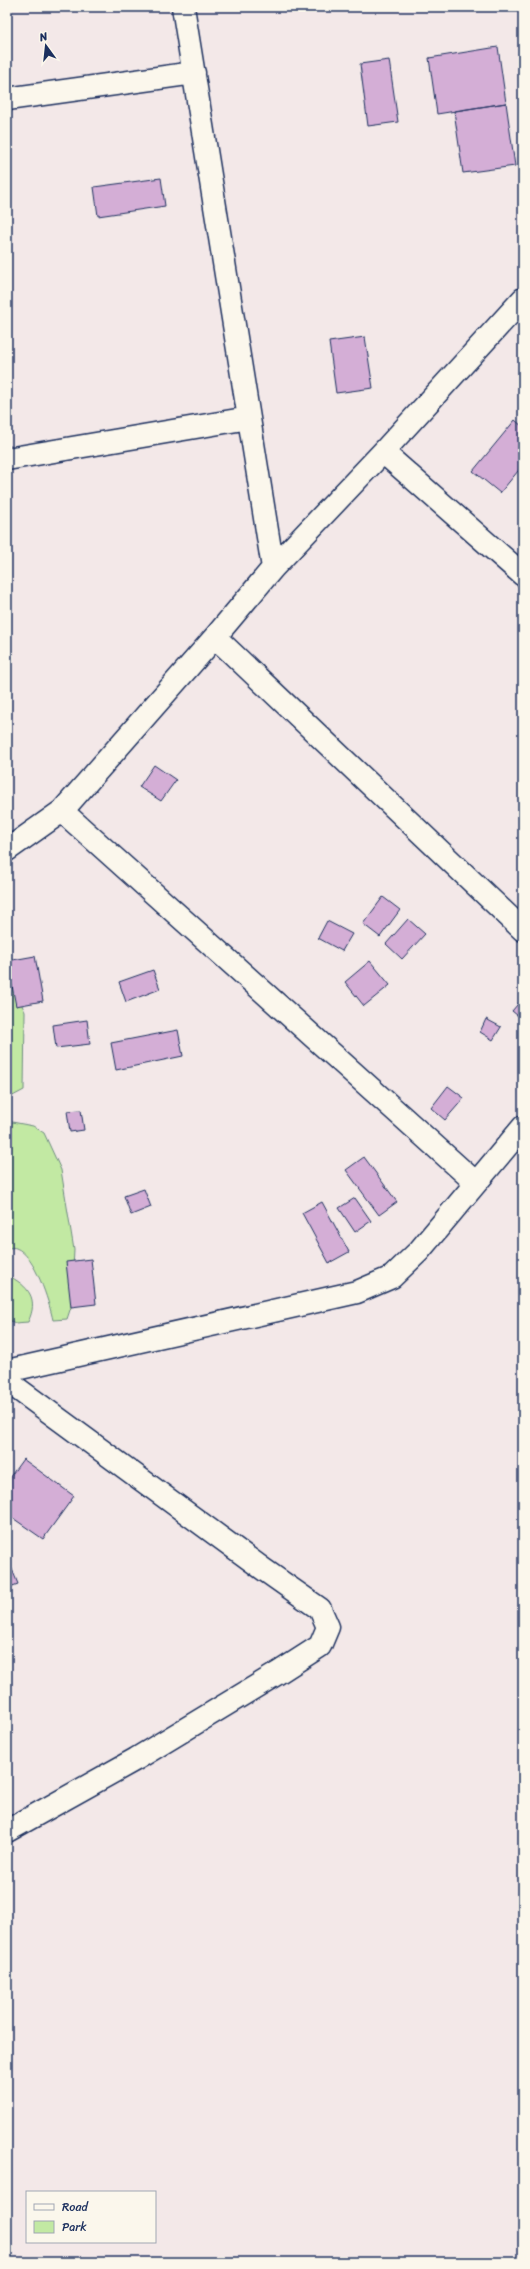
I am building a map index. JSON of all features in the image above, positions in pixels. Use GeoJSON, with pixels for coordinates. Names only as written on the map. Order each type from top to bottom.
{"type":"FeatureCollection","features":[{"type":"Feature","properties":{"kind":"street"},"geometry":{"type":"LineString","coordinates":[[183,7],[272,568]]}},
{"type":"Feature","properties":{"kind":"street"},"geometry":{"type":"LineString","coordinates":[[7,99],[194,73]]}},
{"type":"Feature","properties":{"kind":"street"},"geometry":{"type":"LineString","coordinates":[[7,850],[62,811],[215,637],[272,568],[383,452],[523,299]]}},
{"type":"Feature","properties":{"kind":"street"},"geometry":{"type":"LineString","coordinates":[[7,459],[249,418]]}},
{"type":"Feature","properties":{"kind":"street"},"geometry":{"type":"LineString","coordinates":[[383,452],[523,575]]}},
{"type":"Feature","properties":{"kind":"street"},"geometry":{"type":"LineString","coordinates":[[215,637],[523,930]]}},
{"type":"Feature","properties":{"kind":"street"},"geometry":{"type":"LineString","coordinates":[[62,811],[476,1183]]}},
{"type":"Feature","properties":{"kind":"street"},"geometry":{"type":"LineString","coordinates":[[7,1371],[357,1292],[392,1277],[419,1251],[523,1127]]}},
{"type":"Feature","properties":{"kind":"street"},"geometry":{"type":"LineString","coordinates":[[7,1381],[263,1569],[320,1609],[328,1627],[320,1646],[278,1673],[136,1759],[7,1831]]}},
{"type":"Feature","properties":{"kind":"green space"},"geometry":{"type":"Polygon","coordinates":[[[7,984],[14,987],[25,1012],[24,1090],[7,1099],[7,984]]]}},
{"type":"Feature","properties":{"kind":"green space"},"geometry":{"type":"Polygon","coordinates":[[[7,1121],[33,1126],[44,1133],[61,1170],[74,1250],[71,1307],[67,1319],[53,1320],[45,1291],[35,1269],[23,1252],[16,1248],[7,1248],[7,1121]]]}},
{"type":"Feature","properties":{"kind":"green space"},"geometry":{"type":"Polygon","coordinates":[[[7,1275],[15,1279],[30,1294],[32,1306],[28,1322],[15,1323],[7,1319],[7,1275]]]}},
{"type":"Feature","properties":{"kind":"building"},"geometry":{"type":"Polygon","coordinates":[[[498,47],[506,103],[437,114],[429,58],[498,47]]]}},
{"type":"Feature","properties":{"kind":"building"},"geometry":{"type":"Polygon","coordinates":[[[389,60],[398,122],[368,126],[360,64],[389,60]]]}},
{"type":"Feature","properties":{"kind":"building"},"geometry":{"type":"Polygon","coordinates":[[[506,103],[515,166],[463,173],[454,111],[506,103]]]}},
{"type":"Feature","properties":{"kind":"building"},"geometry":{"type":"Polygon","coordinates":[[[161,178],[165,206],[98,216],[94,187],[161,178]]]}},
{"type":"Feature","properties":{"kind":"building"},"geometry":{"type":"Polygon","coordinates":[[[365,337],[373,388],[336,393],[329,342],[365,337]]]}},
{"type":"Feature","properties":{"kind":"building"},"geometry":{"type":"Polygon","coordinates":[[[515,420],[523,427],[523,465],[500,493],[473,471],[515,420]]]}},
{"type":"Feature","properties":{"kind":"building"},"geometry":{"type":"Polygon","coordinates":[[[154,765],[176,780],[161,801],[139,787],[154,765]]]}},
{"type":"Feature","properties":{"kind":"building"},"geometry":{"type":"Polygon","coordinates":[[[383,897],[400,910],[380,937],[363,924],[383,897]]]}},
{"type":"Feature","properties":{"kind":"building"},"geometry":{"type":"Polygon","coordinates":[[[408,919],[425,934],[402,959],[386,944],[408,919]]]}},
{"type":"Feature","properties":{"kind":"building"},"geometry":{"type":"Polygon","coordinates":[[[327,921],[352,934],[342,951],[318,938],[327,921]]]}},
{"type":"Feature","properties":{"kind":"building"},"geometry":{"type":"Polygon","coordinates":[[[35,956],[43,1001],[16,1006],[7,961],[35,956]]]}},
{"type":"Feature","properties":{"kind":"building"},"geometry":{"type":"Polygon","coordinates":[[[370,961],[390,985],[364,1006],[345,982],[370,961]]]}},
{"type":"Feature","properties":{"kind":"building"},"geometry":{"type":"Polygon","coordinates":[[[153,970],[160,989],[126,1002],[119,982],[153,970]]]}},
{"type":"Feature","properties":{"kind":"building"},"geometry":{"type":"Polygon","coordinates":[[[523,998],[523,1020],[512,1011],[523,998]]]}},
{"type":"Feature","properties":{"kind":"building"},"geometry":{"type":"Polygon","coordinates":[[[486,1019],[501,1027],[493,1040],[480,1032],[486,1019]]]}},
{"type":"Feature","properties":{"kind":"building"},"geometry":{"type":"Polygon","coordinates":[[[87,1020],[90,1044],[56,1048],[53,1025],[87,1020]]]}},
{"type":"Feature","properties":{"kind":"building"},"geometry":{"type":"Polygon","coordinates":[[[178,1030],[183,1056],[116,1070],[111,1043],[178,1030]]]}},
{"type":"Feature","properties":{"kind":"building"},"geometry":{"type":"Polygon","coordinates":[[[448,1086],[464,1098],[445,1120],[431,1108],[448,1086]]]}},
{"type":"Feature","properties":{"kind":"building"},"geometry":{"type":"Polygon","coordinates":[[[81,1110],[84,1130],[70,1132],[67,1111],[81,1110]]]}},
{"type":"Feature","properties":{"kind":"building"},"geometry":{"type":"Polygon","coordinates":[[[364,1157],[397,1202],[379,1215],[346,1170],[364,1157]]]}},
{"type":"Feature","properties":{"kind":"building"},"geometry":{"type":"Polygon","coordinates":[[[144,1189],[151,1207],[131,1215],[124,1196],[144,1189]]]}},
{"type":"Feature","properties":{"kind":"building"},"geometry":{"type":"Polygon","coordinates":[[[355,1198],[371,1221],[355,1232],[339,1208],[355,1198]]]}},
{"type":"Feature","properties":{"kind":"building"},"geometry":{"type":"Polygon","coordinates":[[[322,1202],[349,1252],[329,1263],[302,1213],[322,1202]]]}},
{"type":"Feature","properties":{"kind":"building"},"geometry":{"type":"Polygon","coordinates":[[[91,1259],[96,1304],[71,1307],[66,1262],[91,1259]]]}},
{"type":"Feature","properties":{"kind":"building"},"geometry":{"type":"Polygon","coordinates":[[[23,1459],[74,1496],[43,1539],[7,1514],[7,1481],[23,1459]]]}},
{"type":"Feature","properties":{"kind":"building"},"geometry":{"type":"Polygon","coordinates":[[[7,1557],[18,1584],[7,1588],[7,1557]]]}}]}
